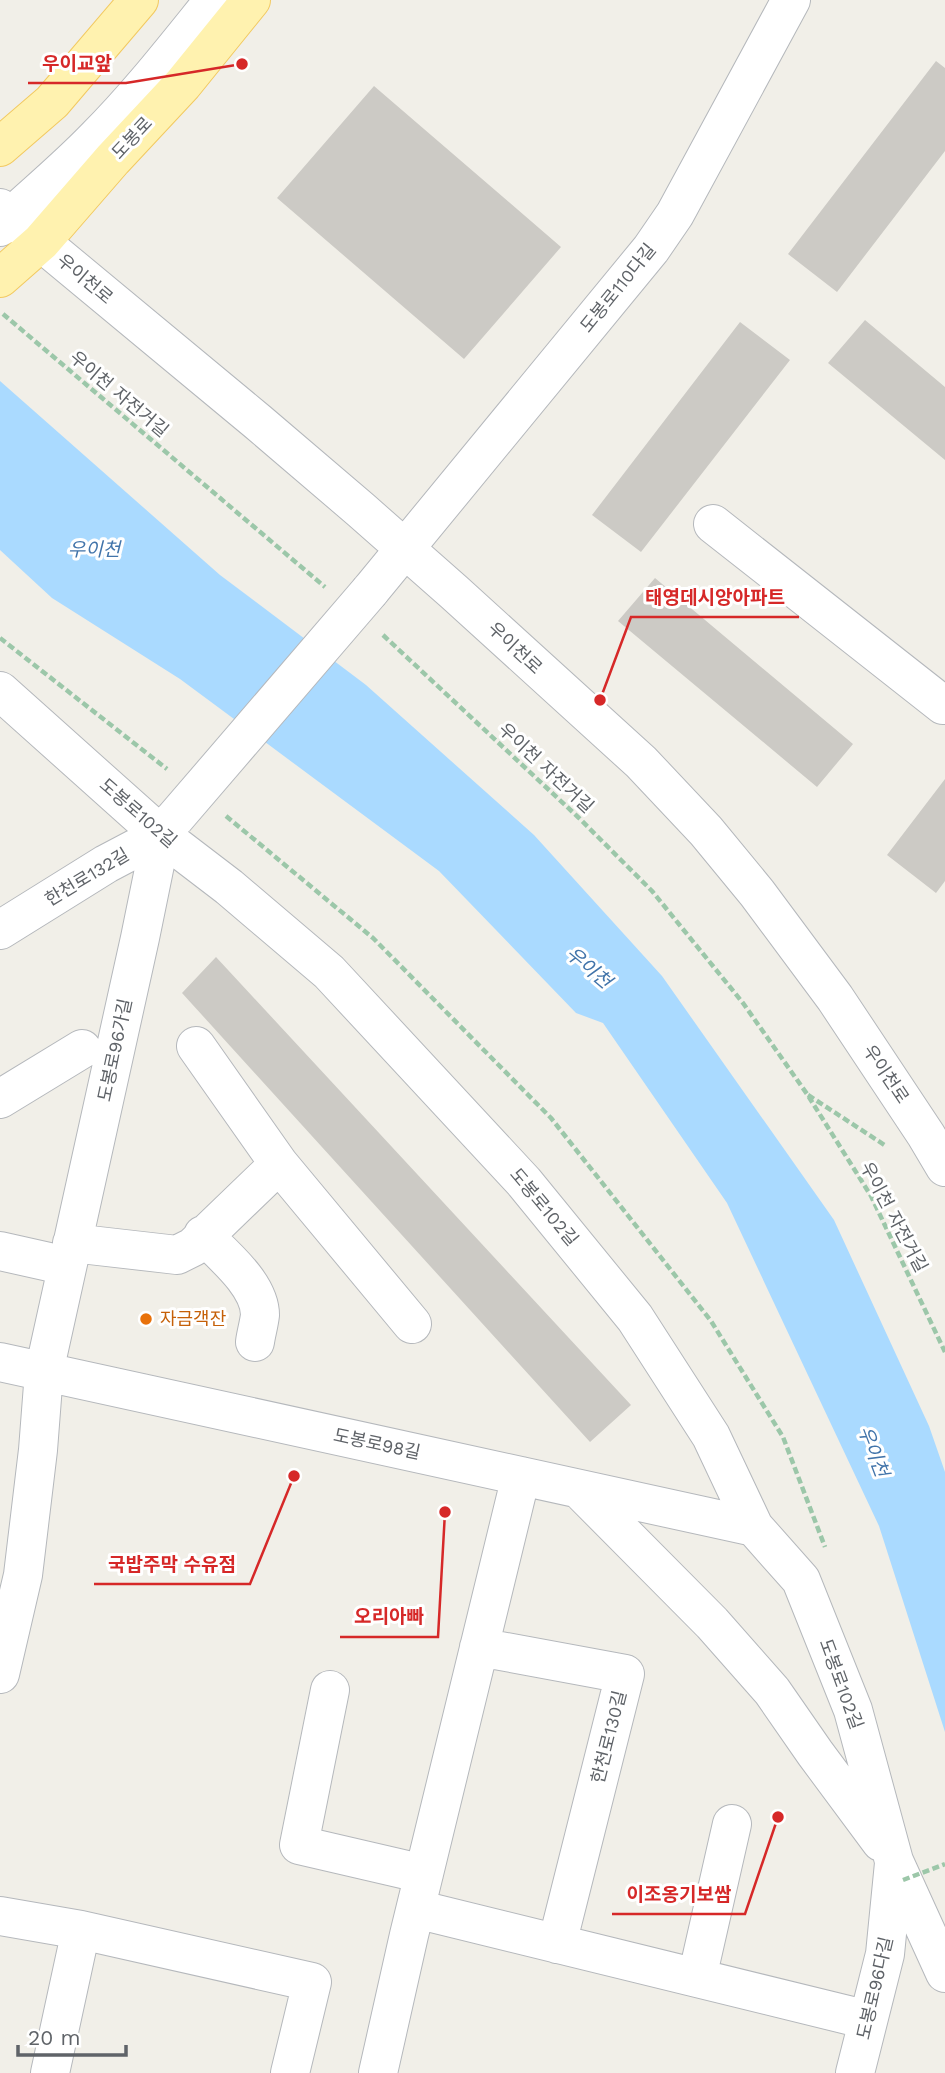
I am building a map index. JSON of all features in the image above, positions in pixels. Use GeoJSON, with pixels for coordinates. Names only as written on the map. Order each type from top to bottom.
{"type":"FeatureCollection","features":[{"type":"Feature","properties":{"kind":"main road"},"geometry":{"type":"LineString","coordinates":[[0,147],[52,102],[139,0]]}},
{"type":"Feature","properties":{"kind":"main road","name":"도봉로"},"geometry":{"type":"LineString","coordinates":[[4,274],[41,242],[183,84],[251,0]]}},
{"type":"Feature","properties":{"kind":"street"},"geometry":{"type":"LineString","coordinates":[[3,213],[43,164],[163,36],[191,0]]}},
{"type":"Feature","properties":{"kind":"street"},"geometry":{"type":"LineString","coordinates":[[3,213],[54,179],[108,126],[214,0]]}},
{"type":"Feature","properties":{"kind":"street","name":"도봉로110다길"},"geometry":{"type":"LineString","coordinates":[[168,826],[370,591],[651,249],[675,214],[791,0]]}},
{"type":"Feature","properties":{"kind":"street","name":"우이천로"},"geometry":{"type":"LineString","coordinates":[[3,213],[258,422],[405,549],[641,762],[706,831],[757,893],[835,998],[945,1167]]}},
{"type":"Feature","properties":{"kind":"street"},"geometry":{"type":"LineString","coordinates":[[713,524],[943,705],[945,703]]}},
{"type":"Feature","properties":{"kind":"street","name":"도봉로102길"},"geometry":{"type":"LineString","coordinates":[[0,691],[168,826],[229,887],[329,972],[524,1182],[635,1318],[711,1436],[754,1527],[801,1580],[853,1710],[899,1871],[945,1973]]}},
{"type":"Feature","properties":{"kind":"street","name":"한천로132길"},"geometry":{"type":"LineString","coordinates":[[5,919],[106,864],[168,826]]}},
{"type":"Feature","properties":{"kind":"street","name":"도봉로96가길"},"geometry":{"type":"LineString","coordinates":[[0,1674],[23,1575],[44,1372],[140,939],[168,826]]}},
{"type":"Feature","properties":{"kind":"street"},"geometry":{"type":"LineString","coordinates":[[196,1046],[279,1164],[412,1324]]}},
{"type":"Feature","properties":{"kind":"street"},"geometry":{"type":"LineString","coordinates":[[0,1098],[82,1049]]}},
{"type":"Feature","properties":{"kind":"street"},"geometry":{"type":"LineString","coordinates":[[0,1251],[177,1255],[193,1247],[279,1164]]}},
{"type":"Feature","properties":{"kind":"street"},"geometry":{"type":"LineString","coordinates":[[203,1235],[238,1270],[256,1295],[260,1314],[255,1342]]}},
{"type":"Feature","properties":{"kind":"street","name":"도봉로98길"},"geometry":{"type":"LineString","coordinates":[[0,1362],[754,1527]]}},
{"type":"Feature","properties":{"kind":"street"},"geometry":{"type":"LineString","coordinates":[[378,2073],[521,1476]]}},
{"type":"Feature","properties":{"kind":"street","name":"도봉로102길"},"geometry":{"type":"LineString","coordinates":[[579,1489],[712,1623],[772,1691],[899,1871]]}},
{"type":"Feature","properties":{"kind":"street","name":"한천로130길"},"geometry":{"type":"LineString","coordinates":[[479,1647],[625,1674],[557,1944]]}},
{"type":"Feature","properties":{"kind":"street"},"geometry":{"type":"LineString","coordinates":[[330,1690],[299,1845],[557,1944],[868,2020]]}},
{"type":"Feature","properties":{"kind":"street"},"geometry":{"type":"LineString","coordinates":[[696,1978],[732,1824]]}},
{"type":"Feature","properties":{"kind":"street","name":"도봉로96다길"},"geometry":{"type":"LineString","coordinates":[[855,2073],[886,1954],[899,1871]]}},
{"type":"Feature","properties":{"kind":"street"},"geometry":{"type":"LineString","coordinates":[[0,1916],[81,1930],[312,1982],[290,2073]]}},
{"type":"Feature","properties":{"kind":"street"},"geometry":{"type":"LineString","coordinates":[[50,2073],[81,1930]]}},
{"type":"Feature","properties":{"kind":"path","name":"우이천 자전거길"},"geometry":{"type":"LineString","coordinates":[[0,311],[328,589]]}},
{"type":"Feature","properties":{"kind":"path","name":"우이천 자전거길"},"geometry":{"type":"LineString","coordinates":[[380,633],[579,818],[652,891],[743,1003],[807,1094],[872,1196],[945,1352]]}},
{"type":"Feature","properties":{"kind":"path"},"geometry":{"type":"LineString","coordinates":[[807,1094],[887,1147]]}},
{"type":"Feature","properties":{"kind":"path"},"geometry":{"type":"LineString","coordinates":[[899,1871],[945,1864]]}},
{"type":"Feature","properties":{"kind":"water","name":"우이천"},"geometry":{"type":"Polygon","coordinates":[[[0,381],[220,575],[366,685],[534,835],[662,976],[834,1220],[929,1426],[945,1472],[945,1732],[879,1526],[727,1203],[603,1023],[576,1013],[439,871],[180,679],[52,598],[0,550],[0,381]]]}},
{"type":"Feature","properties":{"kind":"building"},"geometry":{"type":"Polygon","coordinates":[[[936,61],[945,68],[945,151],[837,292],[788,254],[936,61]]]}},
{"type":"Feature","properties":{"kind":"building"},"geometry":{"type":"Polygon","coordinates":[[[374,86],[561,247],[464,359],[277,198],[374,86]]]}},
{"type":"Feature","properties":{"kind":"building"},"geometry":{"type":"Polygon","coordinates":[[[865,320],[945,387],[945,460],[828,363],[865,320]]]}},
{"type":"Feature","properties":{"kind":"building"},"geometry":{"type":"Polygon","coordinates":[[[740,322],[790,360],[641,552],[592,515],[740,322]]]}},
{"type":"Feature","properties":{"kind":"building"},"geometry":{"type":"Polygon","coordinates":[[[655,578],[853,744],[817,787],[618,621],[655,578]]]}},
{"type":"Feature","properties":{"kind":"building"},"geometry":{"type":"Polygon","coordinates":[[[945,779],[945,881],[936,893],[887,855],[945,779]]]}},
{"type":"Feature","properties":{"kind":"building"},"geometry":{"type":"Polygon","coordinates":[[[216,957],[631,1405],[590,1442],[182,993],[216,957]]]}},
{"type":"Feature","properties":{"kind":"place","name":"우이교앞"},"geometry":{"type":"Point","coordinates":[242,64]}},
{"type":"Feature","properties":{"kind":"place","name":"태영데시앙아파트"},"geometry":{"type":"Point","coordinates":[600,700]}},
{"type":"Feature","properties":{"kind":"place","name":"자금객잔"},"geometry":{"type":"Point","coordinates":[146,1319]}},
{"type":"Feature","properties":{"kind":"place","name":"국밥주막 수유점"},"geometry":{"type":"Point","coordinates":[294,1476]}},
{"type":"Feature","properties":{"kind":"place","name":"오리아빠"},"geometry":{"type":"Point","coordinates":[445,1512]}},
{"type":"Feature","properties":{"kind":"place","name":"이조옹기보쌈"},"geometry":{"type":"Point","coordinates":[778,1817]}}]}
